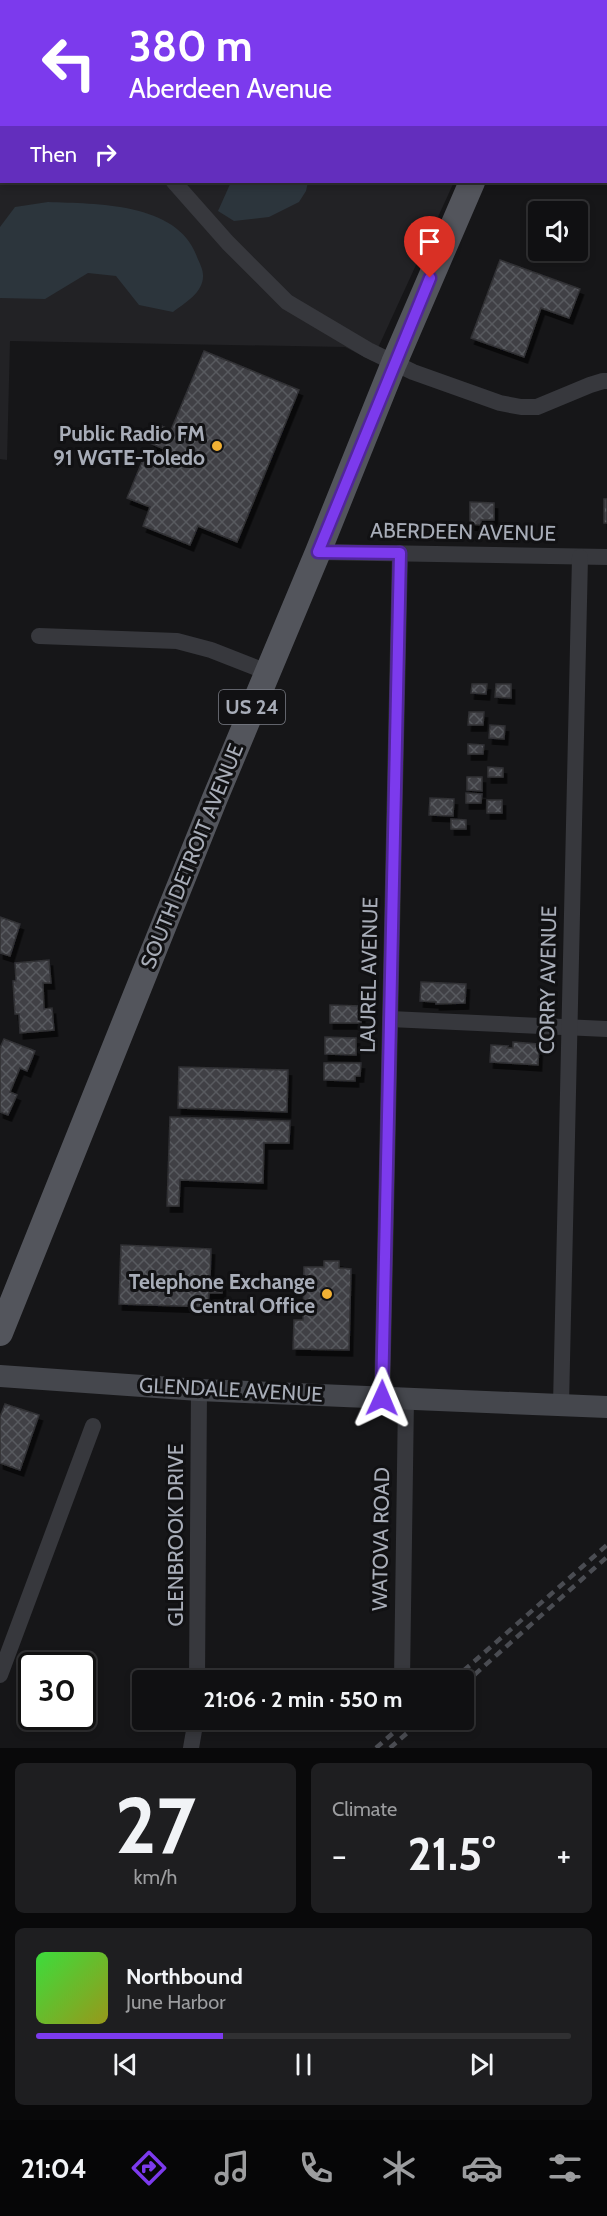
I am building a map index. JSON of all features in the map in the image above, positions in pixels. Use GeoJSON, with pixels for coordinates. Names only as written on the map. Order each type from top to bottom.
{"type":"FeatureCollection","features":[{"type":"Feature","properties":{"kind":"main road","name":"SOUTH DETROIT AVENUE"},"geometry":{"type":"LineString","coordinates":[[0,1333],[267,672],[394,363],[472,183]]}},
{"type":"Feature","properties":{"kind":"main road","name":"GLENDALE AVENUE"},"geometry":{"type":"LineString","coordinates":[[0,1376],[199,1390],[607,1407]]}},
{"type":"Feature","properties":{"kind":"street"},"geometry":{"type":"LineString","coordinates":[[175,183],[228,243],[287,302],[358,345],[413,372],[500,403],[521,407],[537,407],[554,402],[590,385],[607,381]]}},
{"type":"Feature","properties":{"kind":"street","name":"ABERDEEN AVENUE"},"geometry":{"type":"LineString","coordinates":[[318,552],[607,557]]}},
{"type":"Feature","properties":{"kind":"street","name":"LAUREL AVENUE"},"geometry":{"type":"LineString","coordinates":[[382,1398],[400,553]]}},
{"type":"Feature","properties":{"kind":"street","name":"CORRY AVENUE"},"geometry":{"type":"LineString","coordinates":[[561,1405],[580,556]]}},
{"type":"Feature","properties":{"kind":"street"},"geometry":{"type":"LineString","coordinates":[[39,636],[177,641],[211,650],[267,672]]}},
{"type":"Feature","properties":{"kind":"street"},"geometry":{"type":"LineString","coordinates":[[390,1018],[607,1029]]}},
{"type":"Feature","properties":{"kind":"street","name":"GLENBROOK DRIVE"},"geometry":{"type":"LineString","coordinates":[[197,1670],[199,1390]]}},
{"type":"Feature","properties":{"kind":"street","name":"WATOVA ROAD"},"geometry":{"type":"LineString","coordinates":[[402,1670],[406,1398]]}},
{"type":"Feature","properties":{"kind":"street"},"geometry":{"type":"LineString","coordinates":[[0,1675],[93,1426]]}},
{"type":"Feature","properties":{"kind":"street"},"geometry":{"type":"LineString","coordinates":[[191,1748],[194,1730]]}},
{"type":"Feature","properties":{"kind":"shaded area"},"geometry":{"type":"Polygon","coordinates":[[[0,183],[454,183],[372,361],[345,347],[10,341],[7,460],[0,459],[0,183]]]}},
{"type":"Feature","properties":{"kind":"shaded area"},"geometry":{"type":"Polygon","coordinates":[[[231,183],[308,183],[299,202],[269,217],[234,221],[218,211],[231,183]]]}},
{"type":"Feature","properties":{"kind":"shaded area"},"geometry":{"type":"Polygon","coordinates":[[[48,202],[111,206],[133,210],[154,216],[172,225],[187,239],[202,268],[200,287],[193,296],[173,312],[139,305],[116,276],[88,273],[45,299],[0,298],[0,227],[15,207],[48,202]]]}},
{"type":"Feature","properties":{"kind":"building"},"geometry":{"type":"Polygon","coordinates":[[[500,260],[580,289],[569,318],[541,308],[524,357],[471,338],[500,260]]]}},
{"type":"Feature","properties":{"kind":"building","name":"Public Radio FM 91 WGTE-Toledo"},"geometry":{"type":"Polygon","coordinates":[[[204,351],[299,390],[237,542],[198,526],[190,545],[143,526],[150,507],[127,498],[144,457],[159,463],[164,449],[150,443],[157,424],[171,430],[204,351]]]}},
{"type":"Feature","properties":{"kind":"building"},"geometry":{"type":"Polygon","coordinates":[[[604,499],[607,499],[607,523],[604,523],[604,499]]]}},
{"type":"Feature","properties":{"kind":"building"},"geometry":{"type":"Polygon","coordinates":[[[470,502],[494,503],[494,520],[481,520],[481,525],[470,524],[470,502]]]}},
{"type":"Feature","properties":{"kind":"building"},"geometry":{"type":"Polygon","coordinates":[[[472,684],[487,684],[486,694],[471,693],[472,684]]]}},
{"type":"Feature","properties":{"kind":"building"},"geometry":{"type":"Polygon","coordinates":[[[496,684],[511,684],[511,698],[495,697],[496,684]]]}},
{"type":"Feature","properties":{"kind":"building"},"geometry":{"type":"Polygon","coordinates":[[[469,712],[484,712],[483,725],[468,725],[469,712]]]}},
{"type":"Feature","properties":{"kind":"building"},"geometry":{"type":"Polygon","coordinates":[[[490,725],[505,726],[504,739],[489,738],[490,725]]]}},
{"type":"Feature","properties":{"kind":"building"},"geometry":{"type":"Polygon","coordinates":[[[468,744],[484,745],[483,754],[468,754],[468,744]]]}},
{"type":"Feature","properties":{"kind":"building"},"geometry":{"type":"Polygon","coordinates":[[[488,767],[503,768],[503,777],[488,777],[488,767]]]}},
{"type":"Feature","properties":{"kind":"building"},"geometry":{"type":"Polygon","coordinates":[[[467,777],[482,777],[482,791],[467,790],[467,777]]]}},
{"type":"Feature","properties":{"kind":"building"},"geometry":{"type":"Polygon","coordinates":[[[466,793],[482,794],[481,803],[466,803],[466,793]]]}},
{"type":"Feature","properties":{"kind":"building"},"geometry":{"type":"Polygon","coordinates":[[[430,798],[454,799],[453,816],[429,815],[430,798]]]}},
{"type":"Feature","properties":{"kind":"building"},"geometry":{"type":"Polygon","coordinates":[[[487,800],[502,800],[502,813],[487,813],[487,800]]]}},
{"type":"Feature","properties":{"kind":"building"},"geometry":{"type":"Polygon","coordinates":[[[451,819],[466,820],[466,829],[451,829],[451,819]]]}},
{"type":"Feature","properties":{"kind":"building"},"geometry":{"type":"Polygon","coordinates":[[[0,917],[20,924],[10,956],[0,953],[0,917]]]}},
{"type":"Feature","properties":{"kind":"building"},"geometry":{"type":"Polygon","coordinates":[[[49,960],[51,983],[43,983],[44,1009],[52,1008],[54,1030],[20,1033],[19,1014],[15,1014],[13,981],[16,981],[15,963],[49,960]]]}},
{"type":"Feature","properties":{"kind":"building"},"geometry":{"type":"Polygon","coordinates":[[[421,982],[466,984],[465,1003],[436,1004],[436,1002],[420,1001],[421,982]]]}},
{"type":"Feature","properties":{"kind":"building"},"geometry":{"type":"Polygon","coordinates":[[[330,1005],[362,1006],[361,1023],[330,1023],[330,1005]]]}},
{"type":"Feature","properties":{"kind":"building"},"geometry":{"type":"Polygon","coordinates":[[[325,1037],[356,1038],[356,1055],[325,1054],[325,1037]]]}},
{"type":"Feature","properties":{"kind":"building"},"geometry":{"type":"Polygon","coordinates":[[[4,1039],[35,1051],[27,1071],[20,1068],[10,1092],[17,1095],[8,1115],[0,1112],[0,1048],[4,1039]]]}},
{"type":"Feature","properties":{"kind":"building"},"geometry":{"type":"Polygon","coordinates":[[[513,1042],[539,1044],[538,1065],[490,1062],[491,1045],[513,1048],[513,1042]]]}},
{"type":"Feature","properties":{"kind":"building"},"geometry":{"type":"Polygon","coordinates":[[[324,1063],[361,1063],[360,1076],[355,1076],[355,1081],[324,1080],[324,1063]]]}},
{"type":"Feature","properties":{"kind":"building"},"geometry":{"type":"Polygon","coordinates":[[[179,1067],[288,1070],[287,1112],[178,1108],[179,1067]]]}},
{"type":"Feature","properties":{"kind":"building"},"geometry":{"type":"Polygon","coordinates":[[[170,1117],[290,1121],[289,1143],[264,1143],[263,1183],[180,1180],[179,1206],[167,1206],[170,1117]]]}},
{"type":"Feature","properties":{"kind":"building"},"geometry":{"type":"Polygon","coordinates":[[[121,1245],[211,1249],[210,1281],[222,1281],[222,1293],[209,1293],[208,1307],[119,1304],[121,1245]]]}},
{"type":"Feature","properties":{"kind":"building","name":"Telephone Exchange Central Office"},"geometry":{"type":"Polygon","coordinates":[[[324,1261],[339,1261],[339,1268],[351,1269],[349,1350],[293,1349],[294,1320],[303,1320],[304,1267],[324,1267],[324,1261]]]}},
{"type":"Feature","properties":{"kind":"building"},"geometry":{"type":"Polygon","coordinates":[[[5,1404],[39,1415],[20,1470],[0,1463],[0,1417],[5,1404]]]}},
{"type":"Feature","properties":{"kind":"railway"},"geometry":{"type":"LineString","coordinates":[[464,1670],[607,1545]]}},
{"type":"Feature","properties":{"kind":"railway"},"geometry":{"type":"LineString","coordinates":[[474,1675],[607,1557]]}},
{"type":"Feature","properties":{"kind":"railway"},"geometry":{"type":"LineString","coordinates":[[376,1748],[396,1730]]}},
{"type":"Feature","properties":{"kind":"railway"},"geometry":{"type":"LineString","coordinates":[[390,1748],[410,1730]]}},
{"type":"Feature","properties":{"kind":"place","name":"Public Radio FM 91 WGTE-Toledo"},"geometry":{"type":"Point","coordinates":[217,446]}},
{"type":"Feature","properties":{"kind":"place","name":"Telephone Exchange Central Office"},"geometry":{"type":"Point","coordinates":[327,1294]}},
{"type":"Feature","properties":{"kind":"route"},"geometry":{"type":"LineString","coordinates":[[382,1398],[400,553],[318,552],[430,278]]}}]}
